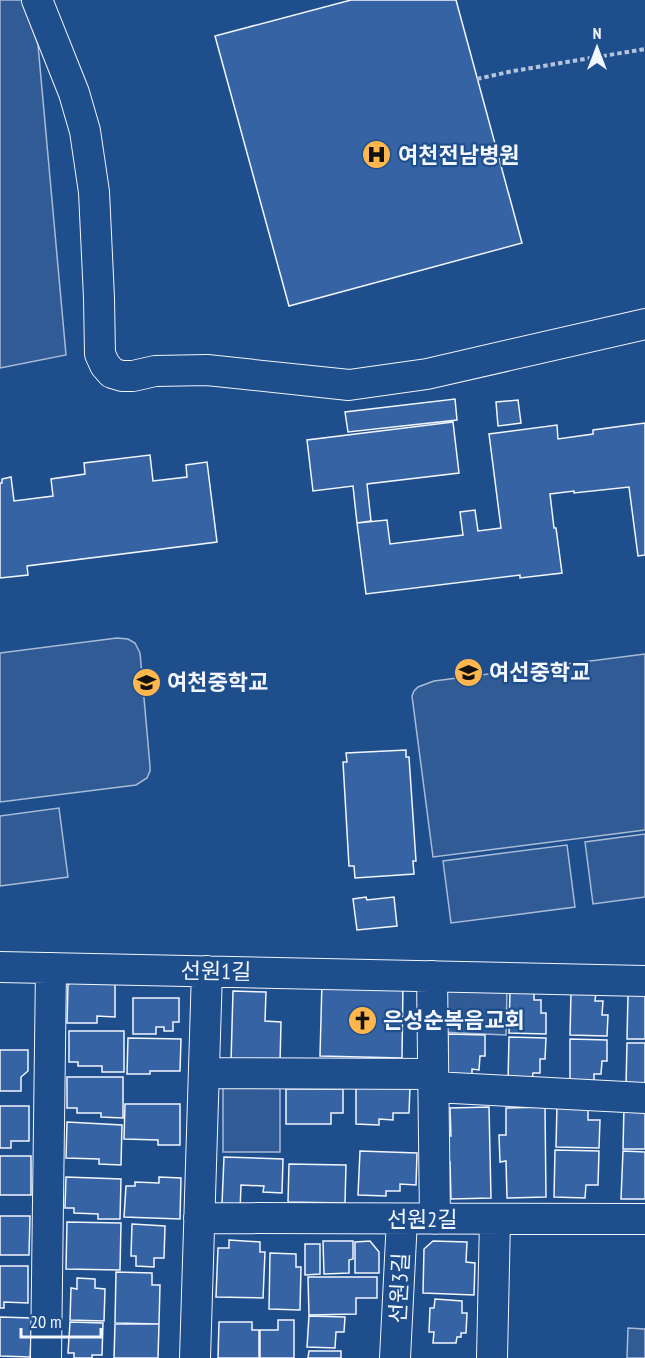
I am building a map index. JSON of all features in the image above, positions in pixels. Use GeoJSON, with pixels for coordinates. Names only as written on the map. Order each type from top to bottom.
{"type":"FeatureCollection","features":[{"type":"Feature","properties":{"kind":"street"},"geometry":{"type":"LineString","coordinates":[[37,0],[74,93],[85,131],[94,192],[100,354],[112,373],[133,376],[155,371],[207,370],[349,385],[427,374],[645,324]]}},
{"type":"Feature","properties":{"kind":"street","name":"선원1길"},"geometry":{"type":"LineString","coordinates":[[0,967],[645,981]]}},
{"type":"Feature","properties":{"kind":"street"},"geometry":{"type":"LineString","coordinates":[[46,1358],[51,968]]}},
{"type":"Feature","properties":{"kind":"street"},"geometry":{"type":"LineString","coordinates":[[195,1358],[207,971]]}},
{"type":"Feature","properties":{"kind":"street"},"geometry":{"type":"LineString","coordinates":[[432,976],[435,1218]]}},
{"type":"Feature","properties":{"kind":"street"},"geometry":{"type":"LineString","coordinates":[[204,1073],[434,1081],[645,1098]]}},
{"type":"Feature","properties":{"kind":"street","name":"선원2길"},"geometry":{"type":"LineString","coordinates":[[199,1218],[645,1219]]}},
{"type":"Feature","properties":{"kind":"street","name":"선원3길"},"geometry":{"type":"LineString","coordinates":[[395,1358],[402,1218]]}},
{"type":"Feature","properties":{"kind":"street"},"geometry":{"type":"LineString","coordinates":[[492,1358],[495,1219]]}},
{"type":"Feature","properties":{"kind":"path"},"geometry":{"type":"LineString","coordinates":[[477,79],[645,49]]}},
{"type":"Feature","properties":{"kind":"shaded area"},"geometry":{"type":"Polygon","coordinates":[[[0,0],[23,0],[38,45],[66,355],[0,368],[0,0]]]}},
{"type":"Feature","properties":{"kind":"shaded area"},"geometry":{"type":"Polygon","coordinates":[[[117,638],[128,639],[135,643],[140,653],[150,766],[147,778],[136,785],[0,802],[0,653],[117,638]]]}},
{"type":"Feature","properties":{"kind":"shaded area"},"geometry":{"type":"Polygon","coordinates":[[[645,654],[645,830],[433,857],[412,696],[418,687],[434,681],[645,654]]]}},
{"type":"Feature","properties":{"kind":"shaded area"},"geometry":{"type":"Polygon","coordinates":[[[59,808],[68,877],[0,886],[0,816],[59,808]]]}},
{"type":"Feature","properties":{"kind":"shaded area"},"geometry":{"type":"Polygon","coordinates":[[[645,834],[645,897],[593,904],[585,842],[645,834]]]}},
{"type":"Feature","properties":{"kind":"shaded area"},"geometry":{"type":"Polygon","coordinates":[[[567,845],[575,907],[451,923],[443,861],[567,845]]]}},
{"type":"Feature","properties":{"kind":"shaded area"},"geometry":{"type":"Polygon","coordinates":[[[452,987],[507,988],[506,1035],[440,1032],[441,995],[452,987]]]}},
{"type":"Feature","properties":{"kind":"shaded area"},"geometry":{"type":"Polygon","coordinates":[[[223,1085],[280,1085],[280,1152],[223,1152],[223,1085]]]}},
{"type":"Feature","properties":{"kind":"shaded area"},"geometry":{"type":"Polygon","coordinates":[[[628,1328],[645,1329],[645,1358],[627,1358],[628,1328]]]}},
{"type":"Feature","properties":{"kind":"building","name":"여천전남병원"},"geometry":{"type":"Polygon","coordinates":[[[351,0],[456,0],[522,243],[289,306],[215,36],[351,0]]]}},
{"type":"Feature","properties":{"kind":"building"},"geometry":{"type":"Polygon","coordinates":[[[455,399],[457,420],[348,432],[345,412],[455,399]]]}},
{"type":"Feature","properties":{"kind":"building"},"geometry":{"type":"Polygon","coordinates":[[[518,400],[521,423],[498,426],[496,402],[518,400]]]}},
{"type":"Feature","properties":{"kind":"building"},"geometry":{"type":"Polygon","coordinates":[[[453,422],[459,473],[367,484],[371,521],[357,523],[353,486],[313,491],[307,440],[453,422]]]}},
{"type":"Feature","properties":{"kind":"building"},"geometry":{"type":"Polygon","coordinates":[[[645,423],[645,555],[638,556],[629,487],[550,494],[562,573],[520,578],[520,575],[366,594],[357,523],[387,520],[390,544],[463,535],[460,512],[475,510],[478,531],[501,528],[489,434],[557,425],[558,439],[593,434],[593,430],[645,423]]]}},
{"type":"Feature","properties":{"kind":"building"},"geometry":{"type":"Polygon","coordinates":[[[150,455],[153,481],[187,477],[186,465],[207,462],[217,542],[27,566],[28,575],[0,578],[0,483],[2,479],[11,477],[14,501],[53,496],[51,479],[85,474],[84,463],[150,455]]]}},
{"type":"Feature","properties":{"kind":"building"},"geometry":{"type":"Polygon","coordinates":[[[406,750],[406,757],[409,757],[416,861],[413,861],[414,874],[355,878],[354,866],[349,866],[343,762],[347,762],[346,753],[406,750]]]}},
{"type":"Feature","properties":{"kind":"building"},"geometry":{"type":"Polygon","coordinates":[[[366,897],[367,900],[394,897],[397,926],[357,930],[353,899],[366,897]]]}},
{"type":"Feature","properties":{"kind":"building"},"geometry":{"type":"Polygon","coordinates":[[[78,976],[115,977],[115,1017],[97,1016],[97,1023],[67,1023],[68,985],[78,976]]]}},
{"type":"Feature","properties":{"kind":"building","name":"은성순복음교회"},"geometry":{"type":"Polygon","coordinates":[[[322,982],[403,984],[402,1058],[320,1056],[322,982]]]}},
{"type":"Feature","properties":{"kind":"building"},"geometry":{"type":"Polygon","coordinates":[[[510,990],[534,990],[534,1000],[541,1000],[541,1013],[546,1013],[546,1034],[509,1033],[510,990]]]}},
{"type":"Feature","properties":{"kind":"building"},"geometry":{"type":"Polygon","coordinates":[[[233,991],[266,992],[265,1021],[281,1022],[280,1063],[231,1062],[233,991]]]}},
{"type":"Feature","properties":{"kind":"building"},"geometry":{"type":"Polygon","coordinates":[[[571,992],[596,992],[595,1001],[603,1001],[602,1015],[608,1015],[607,1036],[570,1035],[571,992]]]}},
{"type":"Feature","properties":{"kind":"building"},"geometry":{"type":"Polygon","coordinates":[[[628,995],[645,995],[645,1039],[627,1039],[628,995]]]}},
{"type":"Feature","properties":{"kind":"building"},"geometry":{"type":"Polygon","coordinates":[[[133,998],[179,998],[179,1022],[173,1022],[173,1031],[164,1031],[164,1027],[156,1027],[156,1034],[133,1034],[133,998]]]}},
{"type":"Feature","properties":{"kind":"building"},"geometry":{"type":"Polygon","coordinates":[[[69,1031],[124,1031],[124,1072],[102,1072],[102,1066],[78,1066],[78,1062],[69,1062],[69,1031]]]}},
{"type":"Feature","properties":{"kind":"building"},"geometry":{"type":"Polygon","coordinates":[[[448,1034],[485,1035],[485,1056],[480,1056],[479,1070],[472,1069],[472,1078],[447,1078],[448,1034]]]}},
{"type":"Feature","properties":{"kind":"building"},"geometry":{"type":"Polygon","coordinates":[[[509,1037],[546,1038],[545,1059],[540,1059],[540,1073],[533,1073],[532,1082],[508,1081],[509,1037]]]}},
{"type":"Feature","properties":{"kind":"building"},"geometry":{"type":"Polygon","coordinates":[[[128,1038],[181,1039],[180,1071],[127,1074],[128,1038]]]}},
{"type":"Feature","properties":{"kind":"building"},"geometry":{"type":"Polygon","coordinates":[[[570,1039],[607,1040],[607,1061],[602,1061],[601,1074],[594,1074],[594,1083],[570,1082],[570,1039]]]}},
{"type":"Feature","properties":{"kind":"building"},"geometry":{"type":"Polygon","coordinates":[[[627,1043],[645,1043],[645,1087],[626,1086],[627,1043]]]}},
{"type":"Feature","properties":{"kind":"building"},"geometry":{"type":"Polygon","coordinates":[[[0,1050],[28,1050],[28,1071],[21,1077],[21,1091],[0,1091],[0,1050]]]}},
{"type":"Feature","properties":{"kind":"building"},"geometry":{"type":"Polygon","coordinates":[[[67,1077],[123,1077],[123,1118],[101,1117],[101,1113],[77,1113],[77,1108],[67,1108],[67,1077]]]}},
{"type":"Feature","properties":{"kind":"building"},"geometry":{"type":"Polygon","coordinates":[[[356,1086],[410,1086],[409,1113],[393,1113],[393,1120],[379,1119],[379,1125],[356,1124],[356,1086]]]}},
{"type":"Feature","properties":{"kind":"building"},"geometry":{"type":"Polygon","coordinates":[[[286,1089],[343,1089],[343,1113],[331,1113],[331,1124],[286,1124],[286,1089]]]}},
{"type":"Feature","properties":{"kind":"building"},"geometry":{"type":"Polygon","coordinates":[[[125,1104],[180,1104],[180,1145],[158,1145],[158,1140],[124,1139],[125,1104]]]}},
{"type":"Feature","properties":{"kind":"building"},"geometry":{"type":"Polygon","coordinates":[[[0,1106],[29,1106],[29,1141],[11,1141],[11,1148],[0,1148],[0,1106]]]}},
{"type":"Feature","properties":{"kind":"building"},"geometry":{"type":"Polygon","coordinates":[[[557,1106],[588,1106],[588,1120],[600,1120],[599,1148],[556,1147],[557,1106]]]}},
{"type":"Feature","properties":{"kind":"building"},"geometry":{"type":"Polygon","coordinates":[[[489,1107],[491,1198],[451,1199],[450,1162],[444,1162],[443,1136],[451,1136],[450,1108],[489,1107]]]}},
{"type":"Feature","properties":{"kind":"building"},"geometry":{"type":"Polygon","coordinates":[[[545,1107],[546,1197],[507,1198],[506,1161],[500,1162],[499,1135],[506,1135],[506,1108],[545,1107]]]}},
{"type":"Feature","properties":{"kind":"building"},"geometry":{"type":"Polygon","coordinates":[[[624,1107],[645,1108],[645,1149],[623,1149],[624,1107]]]}},
{"type":"Feature","properties":{"kind":"building"},"geometry":{"type":"Polygon","coordinates":[[[67,1122],[122,1125],[121,1165],[99,1164],[99,1159],[66,1158],[67,1122]]]}},
{"type":"Feature","properties":{"kind":"building"},"geometry":{"type":"Polygon","coordinates":[[[555,1150],[599,1151],[598,1185],[586,1185],[585,1198],[554,1197],[555,1150]]]}},
{"type":"Feature","properties":{"kind":"building"},"geometry":{"type":"Polygon","coordinates":[[[360,1151],[417,1153],[416,1185],[400,1184],[400,1191],[386,1191],[386,1196],[358,1195],[360,1151]]]}},
{"type":"Feature","properties":{"kind":"building"},"geometry":{"type":"Polygon","coordinates":[[[623,1151],[645,1152],[645,1199],[621,1199],[623,1151]]]}},
{"type":"Feature","properties":{"kind":"building"},"geometry":{"type":"Polygon","coordinates":[[[0,1156],[31,1156],[31,1195],[0,1195],[0,1156]]]}},
{"type":"Feature","properties":{"kind":"building"},"geometry":{"type":"Polygon","coordinates":[[[224,1157],[283,1159],[282,1193],[263,1192],[264,1186],[241,1185],[240,1211],[222,1204],[224,1157]]]}},
{"type":"Feature","properties":{"kind":"building"},"geometry":{"type":"Polygon","coordinates":[[[289,1164],[346,1165],[345,1203],[288,1202],[289,1164]]]}},
{"type":"Feature","properties":{"kind":"building"},"geometry":{"type":"Polygon","coordinates":[[[66,1177],[121,1179],[120,1219],[98,1219],[98,1214],[74,1213],[74,1208],[65,1208],[66,1177]]]}},
{"type":"Feature","properties":{"kind":"building"},"geometry":{"type":"Polygon","coordinates":[[[159,1177],[181,1178],[180,1219],[124,1217],[126,1186],[135,1186],[135,1182],[159,1183],[159,1177]]]}},
{"type":"Feature","properties":{"kind":"building"},"geometry":{"type":"Polygon","coordinates":[[[0,1216],[30,1216],[29,1255],[0,1255],[0,1216]]]}},
{"type":"Feature","properties":{"kind":"building"},"geometry":{"type":"Polygon","coordinates":[[[67,1222],[121,1223],[120,1270],[66,1269],[67,1222]]]}},
{"type":"Feature","properties":{"kind":"building"},"geometry":{"type":"Polygon","coordinates":[[[132,1224],[165,1226],[164,1258],[154,1258],[154,1267],[136,1266],[136,1256],[131,1256],[132,1224]]]}},
{"type":"Feature","properties":{"kind":"building"},"geometry":{"type":"Polygon","coordinates":[[[229,1240],[260,1242],[260,1252],[265,1252],[263,1298],[216,1297],[218,1248],[229,1248],[229,1240]]]}},
{"type":"Feature","properties":{"kind":"building"},"geometry":{"type":"Polygon","coordinates":[[[323,1241],[353,1241],[353,1259],[349,1260],[349,1273],[324,1274],[323,1241]]]}},
{"type":"Feature","properties":{"kind":"building"},"geometry":{"type":"Polygon","coordinates":[[[370,1241],[379,1252],[379,1273],[355,1273],[355,1242],[370,1241]]]}},
{"type":"Feature","properties":{"kind":"building"},"geometry":{"type":"Polygon","coordinates":[[[433,1241],[467,1242],[466,1262],[475,1263],[474,1295],[423,1293],[424,1249],[433,1241]]]}},
{"type":"Feature","properties":{"kind":"building"},"geometry":{"type":"Polygon","coordinates":[[[305,1244],[320,1244],[320,1274],[305,1275],[305,1244]]]}},
{"type":"Feature","properties":{"kind":"building"},"geometry":{"type":"Polygon","coordinates":[[[270,1253],[296,1254],[296,1267],[301,1267],[300,1310],[269,1309],[270,1253]]]}},
{"type":"Feature","properties":{"kind":"building"},"geometry":{"type":"Polygon","coordinates":[[[0,1266],[28,1266],[28,1303],[4,1302],[4,1308],[0,1308],[0,1266]]]}},
{"type":"Feature","properties":{"kind":"building"},"geometry":{"type":"Polygon","coordinates":[[[116,1272],[152,1273],[152,1285],[160,1285],[159,1324],[115,1323],[116,1272]]]}},
{"type":"Feature","properties":{"kind":"building"},"geometry":{"type":"Polygon","coordinates":[[[308,1277],[377,1277],[377,1298],[356,1298],[356,1314],[309,1315],[308,1277]]]}},
{"type":"Feature","properties":{"kind":"building"},"geometry":{"type":"Polygon","coordinates":[[[77,1278],[95,1279],[95,1288],[105,1289],[104,1321],[70,1320],[71,1288],[77,1289],[77,1278]]]}},
{"type":"Feature","properties":{"kind":"building"},"geometry":{"type":"Polygon","coordinates":[[[435,1299],[462,1301],[462,1313],[467,1313],[466,1333],[461,1333],[461,1337],[457,1337],[456,1343],[433,1343],[434,1332],[429,1332],[430,1308],[434,1308],[435,1299]]]}},
{"type":"Feature","properties":{"kind":"building"},"geometry":{"type":"Polygon","coordinates":[[[309,1316],[345,1317],[344,1332],[336,1332],[335,1348],[307,1347],[309,1316]]]}},
{"type":"Feature","properties":{"kind":"building"},"geometry":{"type":"Polygon","coordinates":[[[0,1317],[32,1318],[30,1357],[0,1356],[0,1317]]]}},
{"type":"Feature","properties":{"kind":"building"},"geometry":{"type":"Polygon","coordinates":[[[278,1320],[294,1320],[294,1358],[260,1358],[260,1330],[278,1330],[278,1320]]]}},
{"type":"Feature","properties":{"kind":"building"},"geometry":{"type":"Polygon","coordinates":[[[70,1322],[103,1323],[102,1355],[92,1355],[92,1358],[74,1358],[74,1353],[68,1353],[70,1322]]]}},
{"type":"Feature","properties":{"kind":"building"},"geometry":{"type":"Polygon","coordinates":[[[219,1322],[252,1322],[252,1330],[259,1330],[259,1358],[218,1358],[219,1322]]]}},
{"type":"Feature","properties":{"kind":"building"},"geometry":{"type":"Polygon","coordinates":[[[115,1324],[159,1324],[158,1358],[114,1358],[115,1324]]]}},
{"type":"Feature","properties":{"kind":"building"},"geometry":{"type":"Polygon","coordinates":[[[309,1351],[341,1351],[341,1358],[308,1358],[309,1351]]]}},
{"type":"Feature","properties":{"kind":"place","name":"여천전남병원"},"geometry":{"type":"Point","coordinates":[377,155]}},
{"type":"Feature","properties":{"kind":"place","name":"여선중학교"},"geometry":{"type":"Point","coordinates":[468,672]}},
{"type":"Feature","properties":{"kind":"place","name":"여천중학교"},"geometry":{"type":"Point","coordinates":[146,682]}},
{"type":"Feature","properties":{"kind":"place","name":"은성순복음교회"},"geometry":{"type":"Point","coordinates":[362,1020]}}]}
